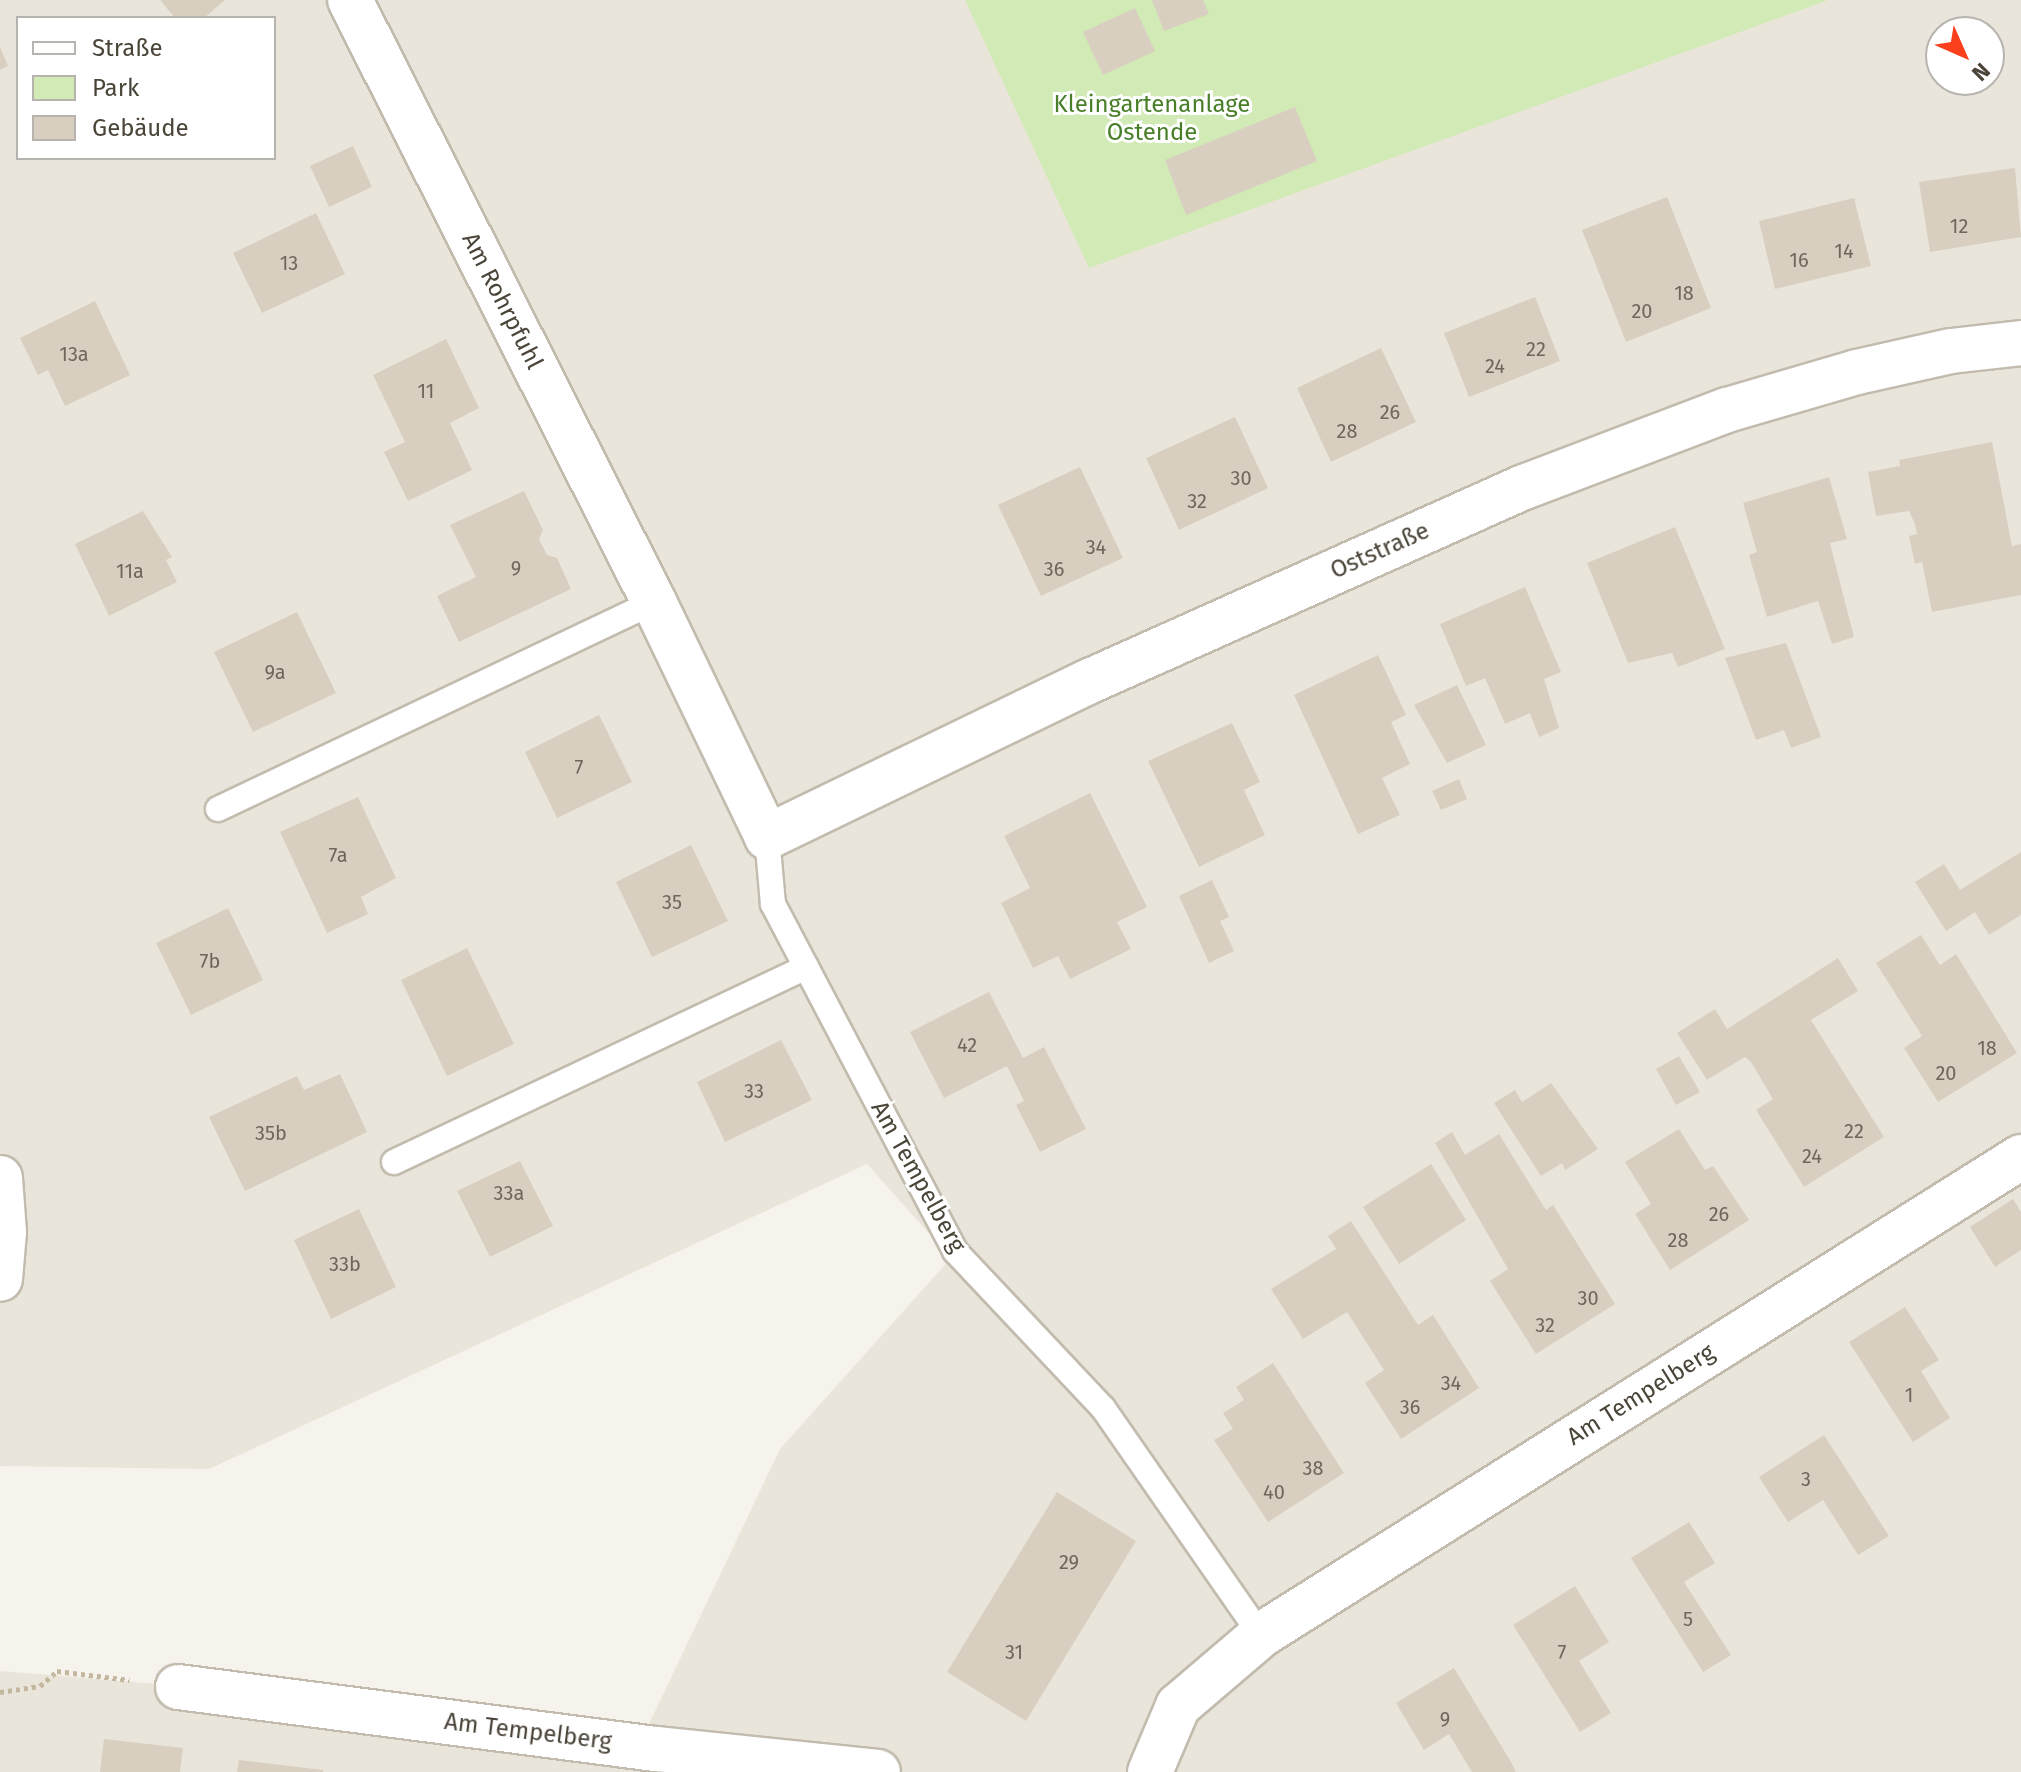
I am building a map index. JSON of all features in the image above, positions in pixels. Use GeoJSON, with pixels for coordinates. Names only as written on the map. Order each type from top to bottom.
{"type":"FeatureCollection","features":[{"type":"Feature","properties":{"kind":"street","name":"Am Rohrpfuhl"},"geometry":{"type":"LineString","coordinates":[[350,0],[654,602],[767,837]]}},
{"type":"Feature","properties":{"kind":"street","name":"Oststraße"},"geometry":{"type":"LineString","coordinates":[[767,837],[1090,681],[1524,487],[1727,410],[1842,376],[1951,351],[2021,343]]}},
{"type":"Feature","properties":{"kind":"street","name":"Am Tempelberg"},"geometry":{"type":"LineString","coordinates":[[1150,1772],[1178,1706],[1261,1635],[2021,1157]]}},
{"type":"Feature","properties":{"kind":"street"},"geometry":{"type":"LineString","coordinates":[[0,1178],[4,1232],[0,1279]]}},
{"type":"Feature","properties":{"kind":"street","name":"Am Tempelberg"},"geometry":{"type":"LineString","coordinates":[[178,1687],[656,1749],[878,1772]]}},
{"type":"Feature","properties":{"kind":"lane"},"geometry":{"type":"LineString","coordinates":[[218,809],[654,602]]}},
{"type":"Feature","properties":{"kind":"lane","name":"Am Tempelberg"},"geometry":{"type":"LineString","coordinates":[[767,837],[773,904],[955,1251],[1103,1408],[1261,1635]]}},
{"type":"Feature","properties":{"kind":"lane"},"geometry":{"type":"LineString","coordinates":[[394,1162],[806,967]]}},
{"type":"Feature","properties":{"kind":"path"},"geometry":{"type":"LineString","coordinates":[[0,1692],[40,1686],[57,1671],[86,1674]]}},
{"type":"Feature","properties":{"kind":"shaded area"},"geometry":{"type":"Polygon","coordinates":[[[0,0],[2021,0],[2021,1772],[0,1772],[0,1671],[649,1724],[780,1449],[951,1258],[867,1164],[209,1469],[0,1466],[0,0]]]}},
{"type":"Feature","properties":{"kind":"green space","name":"Kleingartenanlage Ostende"},"geometry":{"type":"Polygon","coordinates":[[[965,0],[1828,0],[1089,268],[965,0]]]}},
{"type":"Feature","properties":{"kind":"building"},"geometry":{"type":"Polygon","coordinates":[[[160,0],[225,0],[206,16],[173,16],[160,0]]]}},
{"type":"Feature","properties":{"kind":"building"},"geometry":{"type":"Polygon","coordinates":[[[1152,0],[1203,0],[1209,14],[1164,31],[1152,0]]]}},
{"type":"Feature","properties":{"kind":"building"},"geometry":{"type":"Polygon","coordinates":[[[1135,8],[1155,51],[1103,75],[1083,32],[1135,8]]]}},
{"type":"Feature","properties":{"kind":"building"},"geometry":{"type":"Polygon","coordinates":[[[0,47],[8,66],[0,70],[0,47]]]}},
{"type":"Feature","properties":{"kind":"building"},"geometry":{"type":"Polygon","coordinates":[[[1295,107],[1317,161],[1186,215],[1165,160],[1295,107]]]}},
{"type":"Feature","properties":{"kind":"building"},"geometry":{"type":"Polygon","coordinates":[[[353,146],[372,187],[329,207],[310,166],[353,146]]]}},
{"type":"Feature","properties":{"kind":"building"},"geometry":{"type":"Polygon","coordinates":[[[2015,168],[2021,237],[1930,252],[1919,182],[2015,168]]]}},
{"type":"Feature","properties":{"kind":"building"},"geometry":{"type":"Polygon","coordinates":[[[1667,197],[1711,308],[1626,342],[1582,230],[1667,197]]]}},
{"type":"Feature","properties":{"kind":"building"},"geometry":{"type":"Polygon","coordinates":[[[1854,198],[1871,266],[1775,289],[1759,221],[1854,198]]]}},
{"type":"Feature","properties":{"kind":"building"},"geometry":{"type":"Polygon","coordinates":[[[316,213],[345,274],[262,313],[233,253],[316,213]]]}},
{"type":"Feature","properties":{"kind":"building"},"geometry":{"type":"Polygon","coordinates":[[[1535,297],[1560,361],[1469,397],[1444,333],[1535,297]]]}},
{"type":"Feature","properties":{"kind":"building"},"geometry":{"type":"Polygon","coordinates":[[[95,301],[130,375],[65,406],[48,370],[38,375],[20,338],[95,301]]]}},
{"type":"Feature","properties":{"kind":"building"},"geometry":{"type":"Polygon","coordinates":[[[446,339],[479,408],[450,423],[472,470],[408,501],[384,452],[405,442],[373,375],[446,339]]]}},
{"type":"Feature","properties":{"kind":"building"},"geometry":{"type":"Polygon","coordinates":[[[1381,348],[1416,422],[1331,462],[1297,388],[1381,348]]]}},
{"type":"Feature","properties":{"kind":"building"},"geometry":{"type":"Polygon","coordinates":[[[1235,417],[1268,488],[1179,530],[1146,458],[1235,417]]]}},
{"type":"Feature","properties":{"kind":"building"},"geometry":{"type":"Polygon","coordinates":[[[1992,442],[2012,546],[2021,544],[2021,595],[1932,612],[1922,562],[1915,564],[1909,536],[1917,534],[1915,524],[1909,511],[1876,516],[1868,472],[1900,466],[1899,460],[1992,442]]]}},
{"type":"Feature","properties":{"kind":"building"},"geometry":{"type":"Polygon","coordinates":[[[1080,467],[1123,558],[1041,596],[998,505],[1080,467]]]}},
{"type":"Feature","properties":{"kind":"building"},"geometry":{"type":"Polygon","coordinates":[[[1829,477],[1847,539],[1830,543],[1854,637],[1832,644],[1818,601],[1767,617],[1749,555],[1757,552],[1743,503],[1829,477]]]}},
{"type":"Feature","properties":{"kind":"building"},"geometry":{"type":"Polygon","coordinates":[[[524,491],[543,530],[539,539],[547,555],[557,558],[571,589],[459,642],[437,596],[476,577],[450,525],[524,491]]]}},
{"type":"Feature","properties":{"kind":"building"},"geometry":{"type":"Polygon","coordinates":[[[143,511],[172,557],[166,560],[177,582],[109,616],[75,544],[143,511]]]}},
{"type":"Feature","properties":{"kind":"building"},"geometry":{"type":"Polygon","coordinates":[[[1675,527],[1725,649],[1678,667],[1672,653],[1628,663],[1587,563],[1675,527]]]}},
{"type":"Feature","properties":{"kind":"building"},"geometry":{"type":"Polygon","coordinates":[[[1525,587],[1561,672],[1544,679],[1559,728],[1539,737],[1530,713],[1505,724],[1485,678],[1466,686],[1440,624],[1525,587]]]}},
{"type":"Feature","properties":{"kind":"building"},"geometry":{"type":"Polygon","coordinates":[[[297,612],[336,693],[253,732],[214,652],[297,612]]]}},
{"type":"Feature","properties":{"kind":"building"},"geometry":{"type":"Polygon","coordinates":[[[1786,643],[1821,737],[1791,748],[1784,730],[1756,740],[1725,658],[1786,643]]]}},
{"type":"Feature","properties":{"kind":"building"},"geometry":{"type":"Polygon","coordinates":[[[1378,655],[1406,715],[1391,722],[1410,764],[1382,778],[1400,815],[1358,834],[1294,695],[1378,655]]]}},
{"type":"Feature","properties":{"kind":"building"},"geometry":{"type":"Polygon","coordinates":[[[1457,685],[1486,745],[1447,763],[1414,705],[1457,685]]]}},
{"type":"Feature","properties":{"kind":"building"},"geometry":{"type":"Polygon","coordinates":[[[599,715],[632,782],[557,818],[525,752],[599,715]]]}},
{"type":"Feature","properties":{"kind":"building"},"geometry":{"type":"Polygon","coordinates":[[[1232,723],[1260,782],[1244,790],[1265,835],[1199,867],[1148,761],[1232,723]]]}},
{"type":"Feature","properties":{"kind":"building"},"geometry":{"type":"Polygon","coordinates":[[[1459,779],[1467,799],[1441,810],[1432,791],[1459,779]]]}},
{"type":"Feature","properties":{"kind":"building"},"geometry":{"type":"Polygon","coordinates":[[[1090,793],[1147,907],[1117,922],[1131,949],[1070,979],[1058,956],[1033,968],[1001,903],[1030,888],[1004,836],[1090,793]]]}},
{"type":"Feature","properties":{"kind":"building"},"geometry":{"type":"Polygon","coordinates":[[[358,797],[396,878],[361,897],[368,914],[327,933],[280,832],[358,797]]]}},
{"type":"Feature","properties":{"kind":"building"},"geometry":{"type":"Polygon","coordinates":[[[691,845],[728,921],[652,957],[616,882],[691,845]]]}},
{"type":"Feature","properties":{"kind":"building"},"geometry":{"type":"Polygon","coordinates":[[[2021,852],[2021,915],[1989,935],[1975,912],[1946,931],[1915,882],[1944,864],[1960,890],[2021,852]]]}},
{"type":"Feature","properties":{"kind":"building"},"geometry":{"type":"Polygon","coordinates":[[[1212,880],[1229,917],[1220,921],[1234,951],[1209,963],[1179,896],[1212,880]]]}},
{"type":"Feature","properties":{"kind":"building"},"geometry":{"type":"Polygon","coordinates":[[[228,908],[263,980],[191,1015],[156,943],[228,908]]]}},
{"type":"Feature","properties":{"kind":"building"},"geometry":{"type":"Polygon","coordinates":[[[1921,935],[1940,965],[1956,954],[2017,1053],[1938,1102],[1904,1048],[1922,1036],[1876,963],[1921,935]]]}},
{"type":"Feature","properties":{"kind":"building"},"geometry":{"type":"Polygon","coordinates":[[[467,948],[514,1044],[447,1076],[401,980],[467,948]]]}},
{"type":"Feature","properties":{"kind":"building"},"geometry":{"type":"Polygon","coordinates":[[[1838,958],[1858,991],[1811,1020],[1884,1137],[1804,1187],[1756,1110],[1773,1099],[1751,1062],[1745,1057],[1707,1080],[1677,1033],[1715,1009],[1727,1029],[1838,958]]]}},
{"type":"Feature","properties":{"kind":"building"},"geometry":{"type":"Polygon","coordinates":[[[989,992],[1023,1058],[1044,1047],[1086,1129],[1040,1152],[1016,1105],[1024,1101],[1007,1066],[944,1098],[910,1032],[989,992]]]}},
{"type":"Feature","properties":{"kind":"building"},"geometry":{"type":"Polygon","coordinates":[[[781,1040],[812,1100],[725,1142],[697,1082],[781,1040]]]}},
{"type":"Feature","properties":{"kind":"building"},"geometry":{"type":"Polygon","coordinates":[[[1679,1056],[1700,1092],[1676,1105],[1656,1069],[1679,1056]]]}},
{"type":"Feature","properties":{"kind":"building"},"geometry":{"type":"Polygon","coordinates":[[[340,1074],[367,1132],[245,1191],[209,1117],[297,1076],[304,1090],[340,1074]]]}},
{"type":"Feature","properties":{"kind":"building"},"geometry":{"type":"Polygon","coordinates":[[[1551,1083],[1598,1149],[1565,1170],[1562,1163],[1541,1176],[1494,1103],[1515,1090],[1522,1102],[1551,1083]]]}},
{"type":"Feature","properties":{"kind":"building"},"geometry":{"type":"Polygon","coordinates":[[[1679,1129],[1705,1170],[1713,1166],[1749,1220],[1670,1270],[1635,1214],[1651,1204],[1625,1162],[1679,1129]]]}},
{"type":"Feature","properties":{"kind":"building"},"geometry":{"type":"Polygon","coordinates":[[[1452,1132],[1465,1155],[1499,1134],[1546,1210],[1553,1205],[1615,1304],[1536,1354],[1490,1281],[1508,1269],[1435,1143],[1452,1132]]]}},
{"type":"Feature","properties":{"kind":"building"},"geometry":{"type":"Polygon","coordinates":[[[520,1161],[553,1226],[490,1257],[457,1191],[520,1161]]]}},
{"type":"Feature","properties":{"kind":"building"},"geometry":{"type":"Polygon","coordinates":[[[1431,1164],[1466,1220],[1399,1264],[1363,1207],[1431,1164]]]}},
{"type":"Feature","properties":{"kind":"building"},"geometry":{"type":"Polygon","coordinates":[[[2013,1199],[2021,1212],[2021,1250],[1995,1267],[1970,1227],[2013,1199]]]}},
{"type":"Feature","properties":{"kind":"building"},"geometry":{"type":"Polygon","coordinates":[[[359,1209],[396,1287],[331,1319],[294,1240],[359,1209]]]}},
{"type":"Feature","properties":{"kind":"building"},"geometry":{"type":"Polygon","coordinates":[[[1351,1221],[1418,1325],[1433,1315],[1479,1388],[1401,1439],[1365,1383],[1384,1370],[1347,1312],[1303,1339],[1271,1289],[1336,1249],[1328,1236],[1351,1221]]]}},
{"type":"Feature","properties":{"kind":"building"},"geometry":{"type":"Polygon","coordinates":[[[1905,1307],[1939,1360],[1921,1371],[1950,1418],[1913,1442],[1849,1342],[1905,1307]]]}},
{"type":"Feature","properties":{"kind":"building"},"geometry":{"type":"Polygon","coordinates":[[[1273,1363],[1344,1473],[1268,1522],[1214,1440],[1233,1429],[1223,1413],[1244,1400],[1236,1387],[1273,1363]]]}},
{"type":"Feature","properties":{"kind":"building"},"geometry":{"type":"Polygon","coordinates":[[[1824,1435],[1889,1536],[1858,1555],[1823,1500],[1788,1522],[1759,1477],[1824,1435]]]}},
{"type":"Feature","properties":{"kind":"building"},"geometry":{"type":"Polygon","coordinates":[[[1057,1492],[1136,1541],[1026,1721],[947,1672],[1057,1492]]]}},
{"type":"Feature","properties":{"kind":"building"},"geometry":{"type":"Polygon","coordinates":[[[1689,1522],[1715,1563],[1684,1582],[1731,1655],[1703,1672],[1631,1558],[1689,1522]]]}},
{"type":"Feature","properties":{"kind":"building"},"geometry":{"type":"Polygon","coordinates":[[[1575,1586],[1609,1642],[1579,1661],[1611,1713],[1580,1732],[1513,1625],[1575,1586]]]}},
{"type":"Feature","properties":{"kind":"building"},"geometry":{"type":"Polygon","coordinates":[[[1454,1668],[1516,1772],[1472,1772],[1449,1734],[1424,1750],[1396,1703],[1454,1668]]]}},
{"type":"Feature","properties":{"kind":"building"},"geometry":{"type":"Polygon","coordinates":[[[104,1739],[183,1748],[180,1772],[100,1772],[104,1739]]]}},
{"type":"Feature","properties":{"kind":"building"},"geometry":{"type":"Polygon","coordinates":[[[239,1760],[323,1770],[323,1772],[237,1772],[239,1760]]]}}]}
